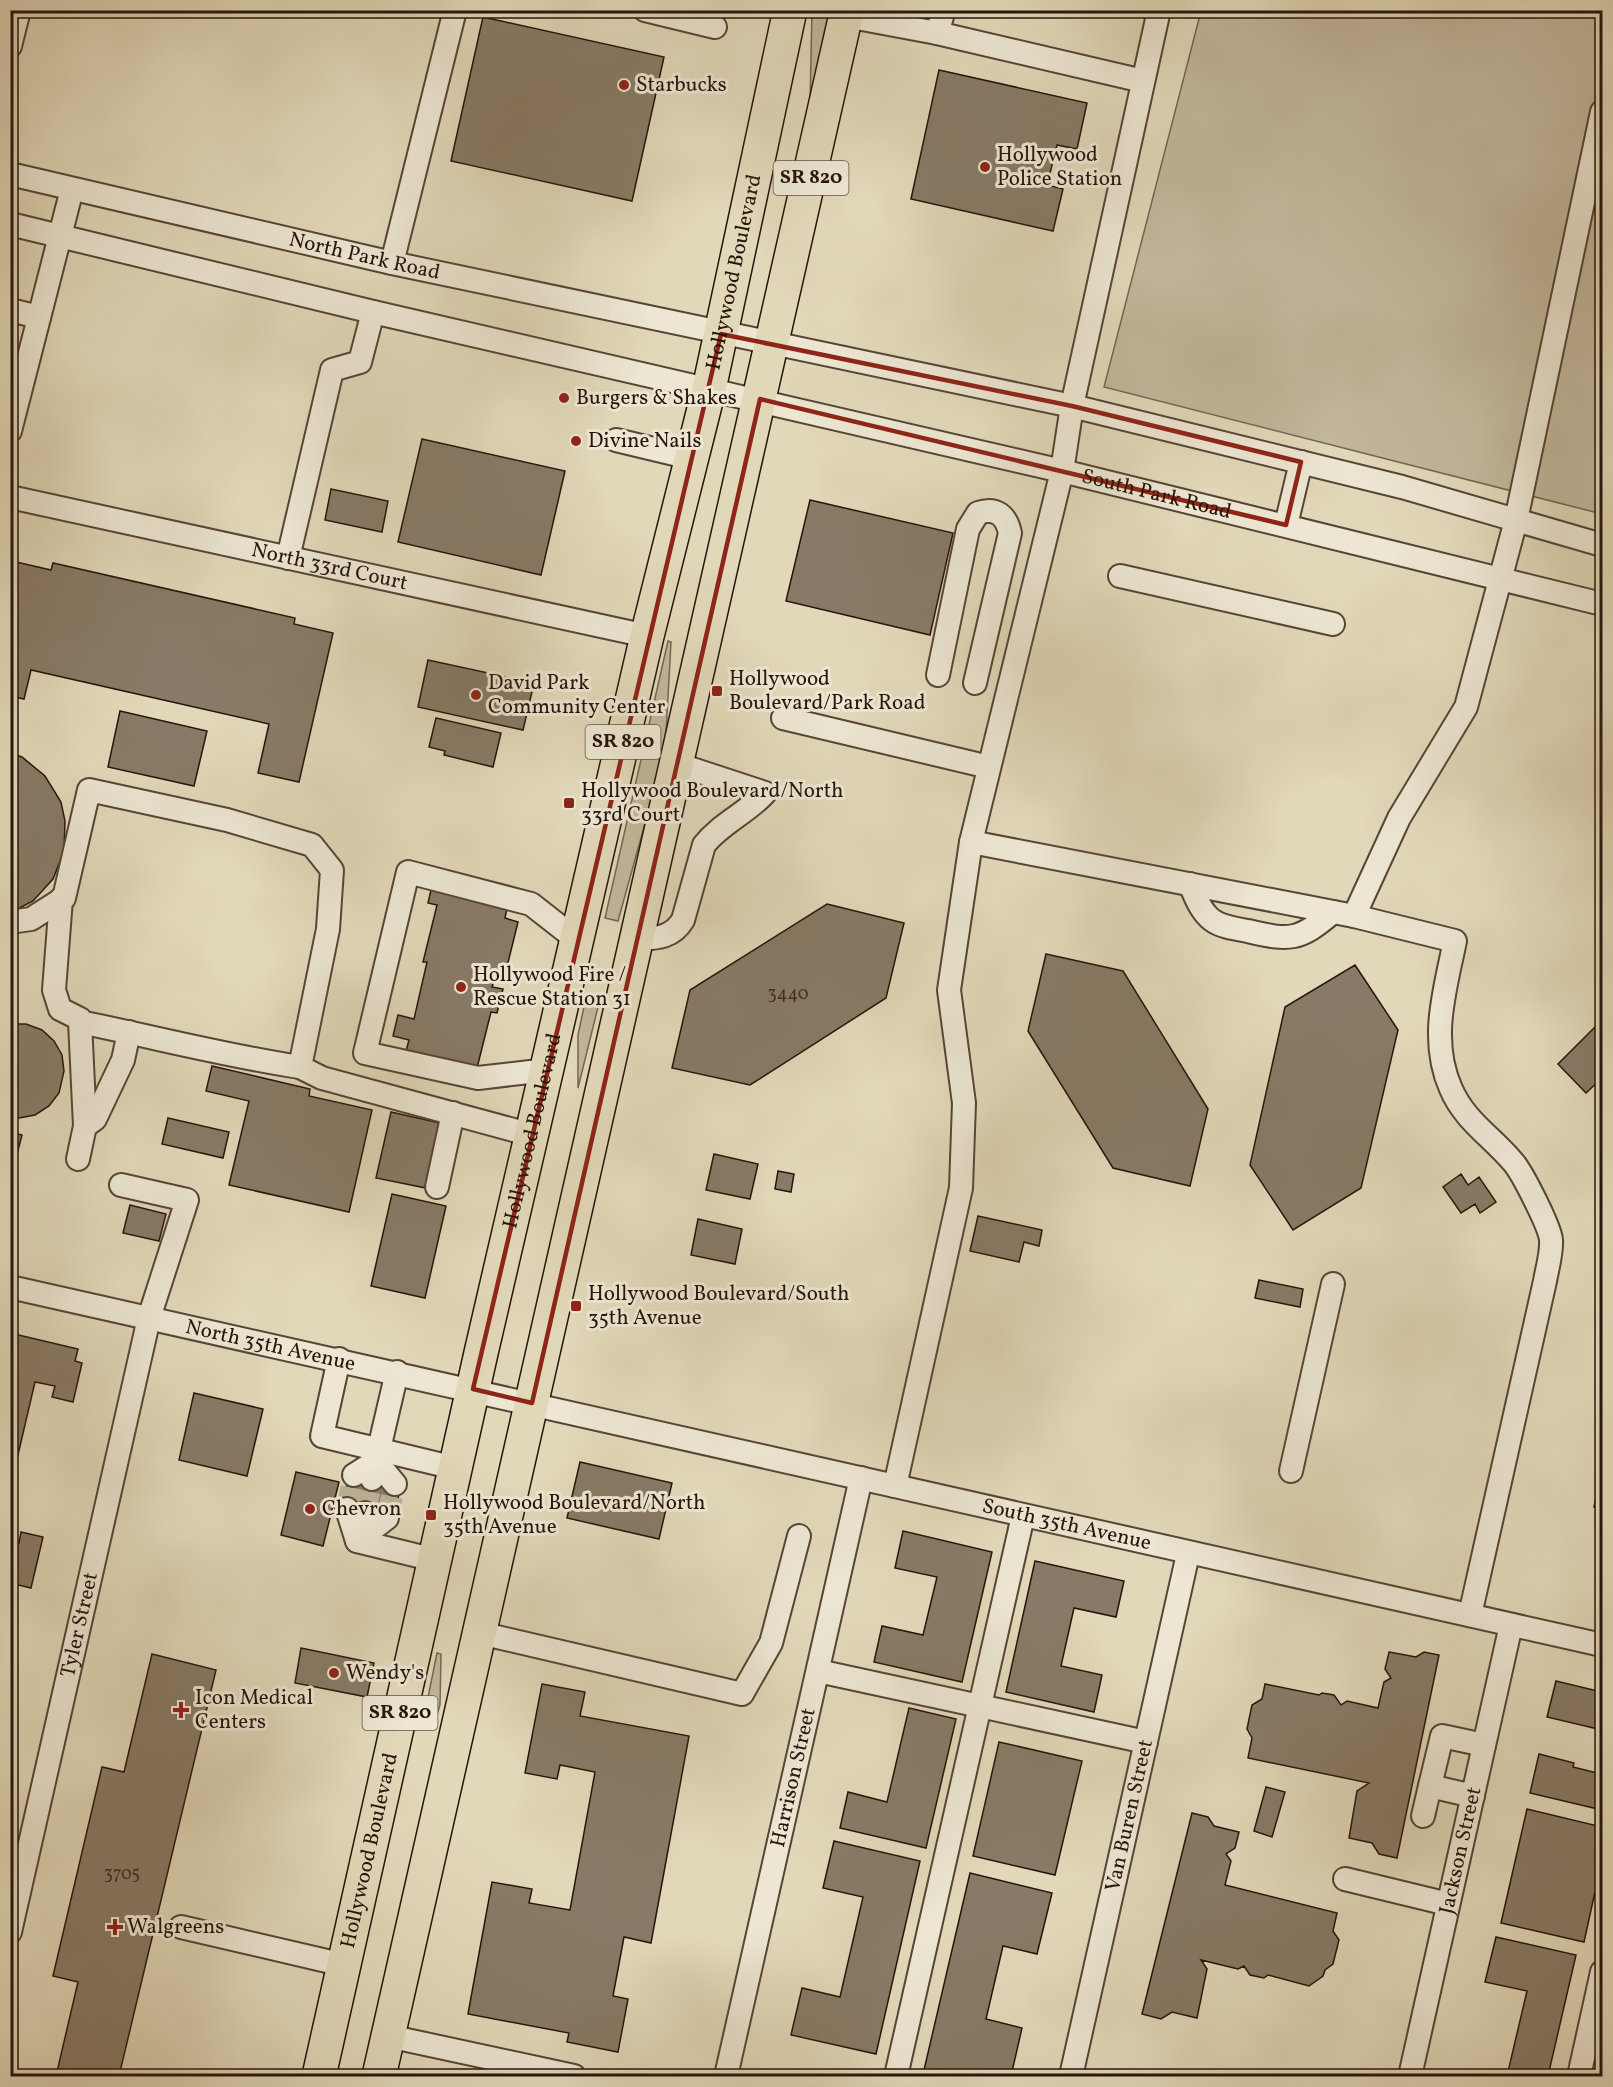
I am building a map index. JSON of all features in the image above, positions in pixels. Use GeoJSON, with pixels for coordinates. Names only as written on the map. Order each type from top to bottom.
{"type":"FeatureCollection","features":[{"type":"Feature","properties":{"kind":"highway","name":"Hollywood Boulevard"},"geometry":{"type":"LineString","coordinates":[[319,2076],[455,1468],[647,636],[709,389],[790,10]]}},
{"type":"Feature","properties":{"kind":"highway","name":"SR 820"},"geometry":{"type":"LineString","coordinates":[[379,2076],[847,13]]}},
{"type":"Feature","properties":{"kind":"street"},"geometry":{"type":"LineString","coordinates":[[10,46],[19,10]]}},
{"type":"Feature","properties":{"kind":"street"},"geometry":{"type":"LineString","coordinates":[[393,264],[455,10]]}},
{"type":"Feature","properties":{"kind":"street"},"geometry":{"type":"LineString","coordinates":[[645,10],[715,27]]}},
{"type":"Feature","properties":{"kind":"street"},"geometry":{"type":"LineString","coordinates":[[937,33],[944,10]]}},
{"type":"Feature","properties":{"kind":"street"},"geometry":{"type":"LineString","coordinates":[[895,1486],[961,1188],[964,1102],[949,990],[970,842],[1062,471],[1072,406],[1159,10]]}},
{"type":"Feature","properties":{"kind":"street"},"geometry":{"type":"LineString","coordinates":[[847,13],[1143,81]]}},
{"type":"Feature","properties":{"kind":"street"},"geometry":{"type":"LineString","coordinates":[[1190,884],[1199,905],[1212,920],[1233,928],[1281,939],[1298,936],[1343,914],[1466,707],[1516,520],[1602,112]]}},
{"type":"Feature","properties":{"kind":"street","name":"North Park Road"},"geometry":{"type":"LineString","coordinates":[[10,174],[393,264],[721,334]]}},
{"type":"Feature","properties":{"kind":"street"},"geometry":{"type":"LineString","coordinates":[[10,431],[72,189]]}},
{"type":"Feature","properties":{"kind":"street"},"geometry":{"type":"LineString","coordinates":[[10,224],[60,234],[373,312],[709,389]]}},
{"type":"Feature","properties":{"kind":"street"},"geometry":{"type":"LineString","coordinates":[[288,558],[332,370],[360,362],[373,312]]}},
{"type":"Feature","properties":{"kind":"street"},"geometry":{"type":"LineString","coordinates":[[11,315],[39,316]]}},
{"type":"Feature","properties":{"kind":"street"},"geometry":{"type":"LineString","coordinates":[[721,334],[1072,406],[1402,487],[1602,545]]}},
{"type":"Feature","properties":{"kind":"street","name":"South Park Road"},"geometry":{"type":"LineString","coordinates":[[709,389],[1062,471],[1500,577],[1602,604]]}},
{"type":"Feature","properties":{"kind":"street"},"geometry":{"type":"LineString","coordinates":[[616,440],[692,458]]}},
{"type":"Feature","properties":{"kind":"street"},"geometry":{"type":"LineString","coordinates":[[1286,525],[1301,462]]}},
{"type":"Feature","properties":{"kind":"street","name":"North 33rd Court"},"geometry":{"type":"LineString","coordinates":[[10,497],[647,636]]}},
{"type":"Feature","properties":{"kind":"street"},"geometry":{"type":"LineString","coordinates":[[938,675],[968,529],[978,513],[991,510],[1001,513],[1008,521],[1010,532],[975,683]]}},
{"type":"Feature","properties":{"kind":"street"},"geometry":{"type":"LineString","coordinates":[[1120,576],[1333,624]]}},
{"type":"Feature","properties":{"kind":"street"},"geometry":{"type":"LineString","coordinates":[[783,718],[989,767]]}},
{"type":"Feature","properties":{"kind":"street"},"geometry":{"type":"LineString","coordinates":[[638,939],[660,938],[676,931],[685,913],[704,844],[711,836],[745,813],[765,793],[677,764]]}},
{"type":"Feature","properties":{"kind":"street"},"geometry":{"type":"LineString","coordinates":[[10,922],[31,919],[64,898],[89,790],[227,820],[312,845],[332,870],[328,929],[300,1067]]}},
{"type":"Feature","properties":{"kind":"street"},"geometry":{"type":"LineString","coordinates":[[970,842],[1343,914],[1455,941],[1439,1016],[1442,1059],[1450,1088],[1467,1119],[1515,1163],[1551,1239],[1545,1281],[1470,1616]]}},
{"type":"Feature","properties":{"kind":"street"},"geometry":{"type":"LineString","coordinates":[[547,1070],[478,1078],[365,1053],[408,872],[531,904],[577,940]]}},
{"type":"Feature","properties":{"kind":"street"},"geometry":{"type":"LineString","coordinates":[[61,899],[54,990],[60,1009],[80,1019],[85,1126],[78,1160]]}},
{"type":"Feature","properties":{"kind":"street"},"geometry":{"type":"LineString","coordinates":[[80,1022],[234,1057],[300,1067],[333,1082],[532,1135]]}},
{"type":"Feature","properties":{"kind":"street"},"geometry":{"type":"LineString","coordinates":[[85,1126],[96,1119],[123,1060],[129,1032]]}},
{"type":"Feature","properties":{"kind":"street"},"geometry":{"type":"LineString","coordinates":[[437,1186],[453,1113]]}},
{"type":"Feature","properties":{"kind":"street","name":"Tyler Street"},"geometry":{"type":"LineString","coordinates":[[10,1932],[149,1318],[187,1200],[121,1185]]}},
{"type":"Feature","properties":{"kind":"street"},"geometry":{"type":"LineString","coordinates":[[1291,1471],[1333,1284]]}},
{"type":"Feature","properties":{"kind":"street","name":"North 35th Avenue"},"geometry":{"type":"LineString","coordinates":[[10,1287],[532,1403]]}},
{"type":"Feature","properties":{"kind":"street"},"geometry":{"type":"LineString","coordinates":[[339,1359],[322,1436],[395,1484]]}},
{"type":"Feature","properties":{"kind":"street"},"geometry":{"type":"LineString","coordinates":[[370,1466],[397,1372]]}},
{"type":"Feature","properties":{"kind":"street","name":"South 35th Avenue"},"geometry":{"type":"LineString","coordinates":[[532,1403],[1188,1554],[1602,1645]]}},
{"type":"Feature","properties":{"kind":"street"},"geometry":{"type":"LineString","coordinates":[[370,1466],[455,1468]]}},
{"type":"Feature","properties":{"kind":"street","name":"Harrison Street"},"geometry":{"type":"LineString","coordinates":[[726,2076],[861,1478]]}},
{"type":"Feature","properties":{"kind":"street"},"geometry":{"type":"LineString","coordinates":[[356,1511],[357,1541]]}},
{"type":"Feature","properties":{"kind":"street"},"geometry":{"type":"LineString","coordinates":[[897,2076],[1023,1516]]}},
{"type":"Feature","properties":{"kind":"street"},"geometry":{"type":"LineString","coordinates":[[357,1541],[387,1518]]}},
{"type":"Feature","properties":{"kind":"street"},"geometry":{"type":"LineString","coordinates":[[480,1634],[742,1694],[771,1642],[799,1536]]}},
{"type":"Feature","properties":{"kind":"street"},"geometry":{"type":"LineString","coordinates":[[357,1541],[435,1560]]}},
{"type":"Feature","properties":{"kind":"street","name":"Van Buren Street"},"geometry":{"type":"LineString","coordinates":[[1071,2076],[1188,1554]]}},
{"type":"Feature","properties":{"kind":"street","name":"Jackson Street"},"geometry":{"type":"LineString","coordinates":[[1410,2076],[1511,1625]]}},
{"type":"Feature","properties":{"kind":"street"},"geometry":{"type":"LineString","coordinates":[[818,1671],[1146,1742]]}},
{"type":"Feature","properties":{"kind":"street"},"geometry":{"type":"LineString","coordinates":[[1424,1816],[1444,1726],[1484,1745]]}},
{"type":"Feature","properties":{"kind":"street"},"geometry":{"type":"LineString","coordinates":[[1430,1786],[1473,1796]]}},
{"type":"Feature","properties":{"kind":"street"},"geometry":{"type":"LineString","coordinates":[[1345,1879],[1448,1904]]}},
{"type":"Feature","properties":{"kind":"street"},"geometry":{"type":"LineString","coordinates":[[181,1927],[344,1965]]}},
{"type":"Feature","properties":{"kind":"street"},"geometry":{"type":"LineString","coordinates":[[1578,2076],[1602,1972]]}},
{"type":"Feature","properties":{"kind":"street"},"geometry":{"type":"LineString","coordinates":[[388,2036],[574,2076]]}},
{"type":"Feature","properties":{"kind":"highlighted area"},"geometry":{"type":"Polygon","coordinates":[[[721,334],[1072,406],[1301,462],[1286,525],[760,399],[532,1403],[473,1389],[721,334]]]}},
{"type":"Feature","properties":{"kind":"shaded area"},"geometry":{"type":"Polygon","coordinates":[[[812,11],[831,11],[810,104],[812,11]]]}},
{"type":"Feature","properties":{"kind":"shaded area"},"geometry":{"type":"Polygon","coordinates":[[[1201,11],[1602,11],[1602,514],[1104,387],[1201,11]]]}},
{"type":"Feature","properties":{"kind":"shaded area"},"geometry":{"type":"Polygon","coordinates":[[[668,641],[671,642],[665,751],[618,921],[605,918],[668,641]]]}},
{"type":"Feature","properties":{"kind":"shaded area"},"geometry":{"type":"Polygon","coordinates":[[[592,1001],[598,1007],[578,1088],[578,1035],[585,1002],[592,1001]]]}},
{"type":"Feature","properties":{"kind":"shaded area"},"geometry":{"type":"Polygon","coordinates":[[[437,1653],[441,1654],[440,1705],[437,1715],[425,1712],[437,1653]]]}},
{"type":"Feature","properties":{"kind":"building"},"geometry":{"type":"Polygon","coordinates":[[[483,17],[664,57],[632,201],[451,161],[483,17]]]}},
{"type":"Feature","properties":{"kind":"building","name":"Hollywood Police Station"},"geometry":{"type":"Polygon","coordinates":[[[939,70],[1087,103],[1077,149],[1057,145],[1047,185],[1063,189],[1053,231],[911,199],[939,70]]]}},
{"type":"Feature","properties":{"kind":"building"},"geometry":{"type":"Polygon","coordinates":[[[422,439],[565,471],[541,575],[398,542],[422,439]]]}},
{"type":"Feature","properties":{"kind":"building"},"geometry":{"type":"Polygon","coordinates":[[[331,489],[388,501],[382,532],[325,520],[331,489]]]}},
{"type":"Feature","properties":{"kind":"building"},"geometry":{"type":"Polygon","coordinates":[[[810,500],[953,533],[930,635],[786,601],[810,500]]]}},
{"type":"Feature","properties":{"kind":"building"},"geometry":{"type":"Polygon","coordinates":[[[12,561],[51,570],[53,563],[295,618],[294,624],[333,633],[299,782],[258,773],[269,724],[31,670],[24,699],[10,696],[12,561]]]}},
{"type":"Feature","properties":{"kind":"building","name":"David Park Community Center"},"geometry":{"type":"Polygon","coordinates":[[[428,660],[534,683],[523,730],[418,707],[428,660]]]}},
{"type":"Feature","properties":{"kind":"building"},"geometry":{"type":"Polygon","coordinates":[[[120,711],[207,731],[194,786],[108,767],[120,711]]]}},
{"type":"Feature","properties":{"kind":"building"},"geometry":{"type":"Polygon","coordinates":[[[436,718],[501,733],[493,767],[444,755],[445,751],[429,747],[436,718]]]}},
{"type":"Feature","properties":{"kind":"building"},"geometry":{"type":"Polygon","coordinates":[[[10,753],[22,757],[45,776],[61,802],[65,821],[64,851],[53,879],[33,901],[10,913],[10,753]]]}},
{"type":"Feature","properties":{"kind":"building"},"geometry":{"type":"Polygon","coordinates":[[[431,890],[507,908],[505,918],[518,922],[504,979],[495,977],[492,987],[503,989],[497,1013],[491,1012],[477,1068],[406,1051],[409,1040],[393,1036],[398,1015],[414,1019],[427,962],[423,962],[437,905],[428,903],[431,890]]]}},
{"type":"Feature","properties":{"kind":"building"},"geometry":{"type":"Polygon","coordinates":[[[827,904],[904,923],[886,998],[750,1085],[672,1068],[690,990],[827,904]]]}},
{"type":"Feature","properties":{"kind":"building"},"geometry":{"type":"Polygon","coordinates":[[[1046,954],[1123,971],[1208,1109],[1190,1186],[1113,1168],[1028,1031],[1046,954]]]}},
{"type":"Feature","properties":{"kind":"building"},"geometry":{"type":"Polygon","coordinates":[[[1355,965],[1398,1030],[1361,1188],[1293,1230],[1250,1165],[1285,1007],[1355,965]]]}},
{"type":"Feature","properties":{"kind":"building"},"geometry":{"type":"Polygon","coordinates":[[[1602,1020],[1602,1078],[1586,1093],[1558,1064],[1602,1020]]]}},
{"type":"Feature","properties":{"kind":"building"},"geometry":{"type":"Polygon","coordinates":[[[10,1024],[26,1024],[42,1030],[54,1041],[62,1055],[64,1071],[59,1093],[49,1106],[35,1115],[19,1118],[10,1117],[10,1024]]]}},
{"type":"Feature","properties":{"kind":"building"},"geometry":{"type":"Polygon","coordinates":[[[212,1066],[310,1089],[309,1096],[372,1110],[349,1212],[229,1185],[249,1101],[206,1091],[212,1066]]]}},
{"type":"Feature","properties":{"kind":"building"},"geometry":{"type":"Polygon","coordinates":[[[391,1112],[440,1123],[426,1188],[376,1178],[391,1112]]]}},
{"type":"Feature","properties":{"kind":"building"},"geometry":{"type":"Polygon","coordinates":[[[168,1118],[229,1132],[223,1158],[162,1144],[168,1118]]]}},
{"type":"Feature","properties":{"kind":"building"},"geometry":{"type":"Polygon","coordinates":[[[10,1132],[22,1135],[15,1162],[10,1161],[10,1132]]]}},
{"type":"Feature","properties":{"kind":"building"},"geometry":{"type":"Polygon","coordinates":[[[714,1154],[758,1164],[750,1199],[706,1190],[714,1154]]]}},
{"type":"Feature","properties":{"kind":"building"},"geometry":{"type":"Polygon","coordinates":[[[778,1171],[794,1174],[791,1192],[775,1189],[778,1171]]]}},
{"type":"Feature","properties":{"kind":"building"},"geometry":{"type":"Polygon","coordinates":[[[1461,1174],[1468,1185],[1479,1177],[1496,1202],[1480,1213],[1475,1204],[1461,1213],[1443,1187],[1461,1174]]]}},
{"type":"Feature","properties":{"kind":"building"},"geometry":{"type":"Polygon","coordinates":[[[392,1194],[446,1206],[425,1298],[371,1286],[392,1194]]]}},
{"type":"Feature","properties":{"kind":"building"},"geometry":{"type":"Polygon","coordinates":[[[130,1205],[166,1214],[159,1241],[123,1233],[130,1205]]]}},
{"type":"Feature","properties":{"kind":"building"},"geometry":{"type":"Polygon","coordinates":[[[978,1216],[1042,1230],[1039,1246],[1024,1242],[1019,1262],[970,1251],[978,1216]]]}},
{"type":"Feature","properties":{"kind":"building"},"geometry":{"type":"Polygon","coordinates":[[[698,1219],[742,1229],[735,1264],[691,1255],[698,1219]]]}},
{"type":"Feature","properties":{"kind":"building"},"geometry":{"type":"Polygon","coordinates":[[[1259,1280],[1303,1289],[1300,1307],[1255,1298],[1259,1280]]]}},
{"type":"Feature","properties":{"kind":"building"},"geometry":{"type":"Polygon","coordinates":[[[10,1333],[78,1349],[75,1361],[82,1363],[73,1402],[52,1397],[55,1386],[35,1382],[10,1489],[10,1333]]]}},
{"type":"Feature","properties":{"kind":"building"},"geometry":{"type":"Polygon","coordinates":[[[194,1393],[263,1409],[247,1476],[179,1460],[194,1393]]]}},
{"type":"Feature","properties":{"kind":"building"},"geometry":{"type":"Polygon","coordinates":[[[580,1462],[672,1483],[659,1539],[567,1518],[580,1462]]]}},
{"type":"Feature","properties":{"kind":"building","name":"Chevron"},"geometry":{"type":"Polygon","coordinates":[[[296,1472],[339,1482],[323,1546],[281,1535],[296,1472]]]}},
{"type":"Feature","properties":{"kind":"building"},"geometry":{"type":"Polygon","coordinates":[[[1602,1472],[1602,1509],[1594,1507],[1602,1472]]]}},
{"type":"Feature","properties":{"kind":"building"},"geometry":{"type":"Polygon","coordinates":[[[349,1474],[401,1486],[393,1519],[342,1508],[349,1474]]]}},
{"type":"Feature","properties":{"kind":"building"},"geometry":{"type":"Polygon","coordinates":[[[903,1531],[992,1552],[962,1682],[874,1662],[882,1626],[923,1635],[937,1577],[895,1568],[903,1531]]]}},
{"type":"Feature","properties":{"kind":"building"},"geometry":{"type":"Polygon","coordinates":[[[21,1532],[43,1537],[31,1588],[10,1583],[10,1541],[19,1543],[21,1532]]]}},
{"type":"Feature","properties":{"kind":"building"},"geometry":{"type":"Polygon","coordinates":[[[1035,1561],[1124,1581],[1116,1617],[1074,1608],[1061,1666],[1102,1675],[1094,1712],[1006,1692],[1035,1561]]]}},
{"type":"Feature","properties":{"kind":"building","name":"Wendy's"},"geometry":{"type":"Polygon","coordinates":[[[301,1648],[374,1663],[367,1697],[295,1683],[301,1648]]]}},
{"type":"Feature","properties":{"kind":"building"},"geometry":{"type":"Polygon","coordinates":[[[1389,1652],[1416,1657],[1424,1652],[1439,1655],[1397,1858],[1379,1854],[1372,1843],[1349,1838],[1357,1791],[1369,1783],[1248,1758],[1252,1738],[1247,1729],[1252,1705],[1262,1699],[1265,1684],[1319,1695],[1322,1693],[1334,1695],[1341,1705],[1347,1701],[1378,1708],[1384,1682],[1391,1678],[1385,1669],[1389,1652]]]}},
{"type":"Feature","properties":{"kind":"building"},"geometry":{"type":"Polygon","coordinates":[[[152,1654],[216,1670],[119,2076],[56,2076],[78,1982],[53,1976],[102,1767],[124,1772],[152,1654]]]}},
{"type":"Feature","properties":{"kind":"building"},"geometry":{"type":"Polygon","coordinates":[[[1556,1681],[1602,1692],[1602,1730],[1547,1717],[1556,1681]]]}},
{"type":"Feature","properties":{"kind":"building"},"geometry":{"type":"Polygon","coordinates":[[[542,1684],[585,1692],[580,1716],[689,1736],[651,1943],[624,1937],[613,1996],[628,1999],[618,2052],[567,2042],[569,2033],[468,2014],[492,1882],[532,1889],[529,1903],[570,1910],[595,1772],[560,1765],[557,1779],[525,1773],[542,1684]]]}},
{"type":"Feature","properties":{"kind":"building"},"geometry":{"type":"Polygon","coordinates":[[[909,1708],[956,1719],[926,1848],[840,1828],[848,1792],[887,1802],[909,1708]]]}},
{"type":"Feature","properties":{"kind":"building"},"geometry":{"type":"Polygon","coordinates":[[[999,1742],[1082,1761],[1055,1875],[973,1856],[999,1742]]]}},
{"type":"Feature","properties":{"kind":"building"},"geometry":{"type":"Polygon","coordinates":[[[1602,1747],[1602,1810],[1530,1793],[1539,1754],[1574,1763],[1573,1767],[1597,1773],[1602,1747]]]}},
{"type":"Feature","properties":{"kind":"building"},"geometry":{"type":"Polygon","coordinates":[[[1266,1787],[1285,1792],[1272,1837],[1254,1831],[1266,1787]]]}},
{"type":"Feature","properties":{"kind":"building"},"geometry":{"type":"Polygon","coordinates":[[[1527,1809],[1602,1827],[1602,1860],[1584,1942],[1501,1923],[1527,1809]]]}},
{"type":"Feature","properties":{"kind":"building"},"geometry":{"type":"Polygon","coordinates":[[[1192,1813],[1208,1817],[1214,1826],[1239,1832],[1235,1848],[1226,1854],[1231,1861],[1225,1885],[1337,1913],[1333,1931],[1339,1940],[1333,1964],[1325,1970],[1323,1976],[1309,1986],[1268,1975],[1264,1978],[1250,1975],[1244,1966],[1238,1969],[1201,1960],[1207,1969],[1197,2018],[1172,2012],[1161,2019],[1142,2014],[1192,1813]]]}},
{"type":"Feature","properties":{"kind":"building"},"geometry":{"type":"Polygon","coordinates":[[[834,1841],[920,1861],[876,2054],[791,2035],[802,1988],[840,1997],[863,1897],[823,1888],[834,1841]]]}},
{"type":"Feature","properties":{"kind":"building"},"geometry":{"type":"Polygon","coordinates":[[[970,1873],[1052,1893],[1037,1954],[1003,1946],[986,2019],[1022,2028],[1011,2076],[950,2076],[924,2070],[970,1873]]]}},
{"type":"Feature","properties":{"kind":"building"},"geometry":{"type":"Polygon","coordinates":[[[1496,1937],[1576,1955],[1548,2076],[1507,2076],[1527,1991],[1485,1982],[1496,1937]]]}},
{"type":"Feature","properties":{"kind":"tunnel"},"geometry":{"type":"LineString","coordinates":[[347,1509],[354,1475]]}},
{"type":"Feature","properties":{"kind":"tunnel"},"geometry":{"type":"LineString","coordinates":[[365,1513],[372,1479]]}},
{"type":"Feature","properties":{"kind":"tunnel"},"geometry":{"type":"LineString","coordinates":[[387,1518],[395,1484]]}},
{"type":"Feature","properties":{"kind":"place","name":"Starbucks"},"geometry":{"type":"Point","coordinates":[624,85]}},
{"type":"Feature","properties":{"kind":"place","name":"Hollywood Police Station"},"geometry":{"type":"Point","coordinates":[985,167]}},
{"type":"Feature","properties":{"kind":"place","name":"Burgers & Shakes"},"geometry":{"type":"Point","coordinates":[564,398]}},
{"type":"Feature","properties":{"kind":"place","name":"Divine Nails"},"geometry":{"type":"Point","coordinates":[576,441]}},
{"type":"Feature","properties":{"kind":"place","name":"Hollywood Boulevard/Park Road"},"geometry":{"type":"Point","coordinates":[717,691]}},
{"type":"Feature","properties":{"kind":"place","name":"David Park Community Center"},"geometry":{"type":"Point","coordinates":[476,695]}},
{"type":"Feature","properties":{"kind":"place","name":"Hollywood Boulevard/North 33rd Court"},"geometry":{"type":"Point","coordinates":[569,803]}},
{"type":"Feature","properties":{"kind":"place","name":"Hollywood Fire / Rescue Station 31"},"geometry":{"type":"Point","coordinates":[461,987]}},
{"type":"Feature","properties":{"kind":"place","name":"Hollywood Boulevard/South 35th Avenue"},"geometry":{"type":"Point","coordinates":[576,1306]}},
{"type":"Feature","properties":{"kind":"place","name":"Chevron"},"geometry":{"type":"Point","coordinates":[310,1509]}},
{"type":"Feature","properties":{"kind":"place","name":"Hollywood Boulevard/North 35th Avenue"},"geometry":{"type":"Point","coordinates":[431,1515]}},
{"type":"Feature","properties":{"kind":"place","name":"Wendy's"},"geometry":{"type":"Point","coordinates":[334,1673]}},
{"type":"Feature","properties":{"kind":"place","name":"Icon Medical Centers"},"geometry":{"type":"Point","coordinates":[181,1710]}},
{"type":"Feature","properties":{"kind":"place","name":"Walgreens"},"geometry":{"type":"Point","coordinates":[115,1927]}}]}
